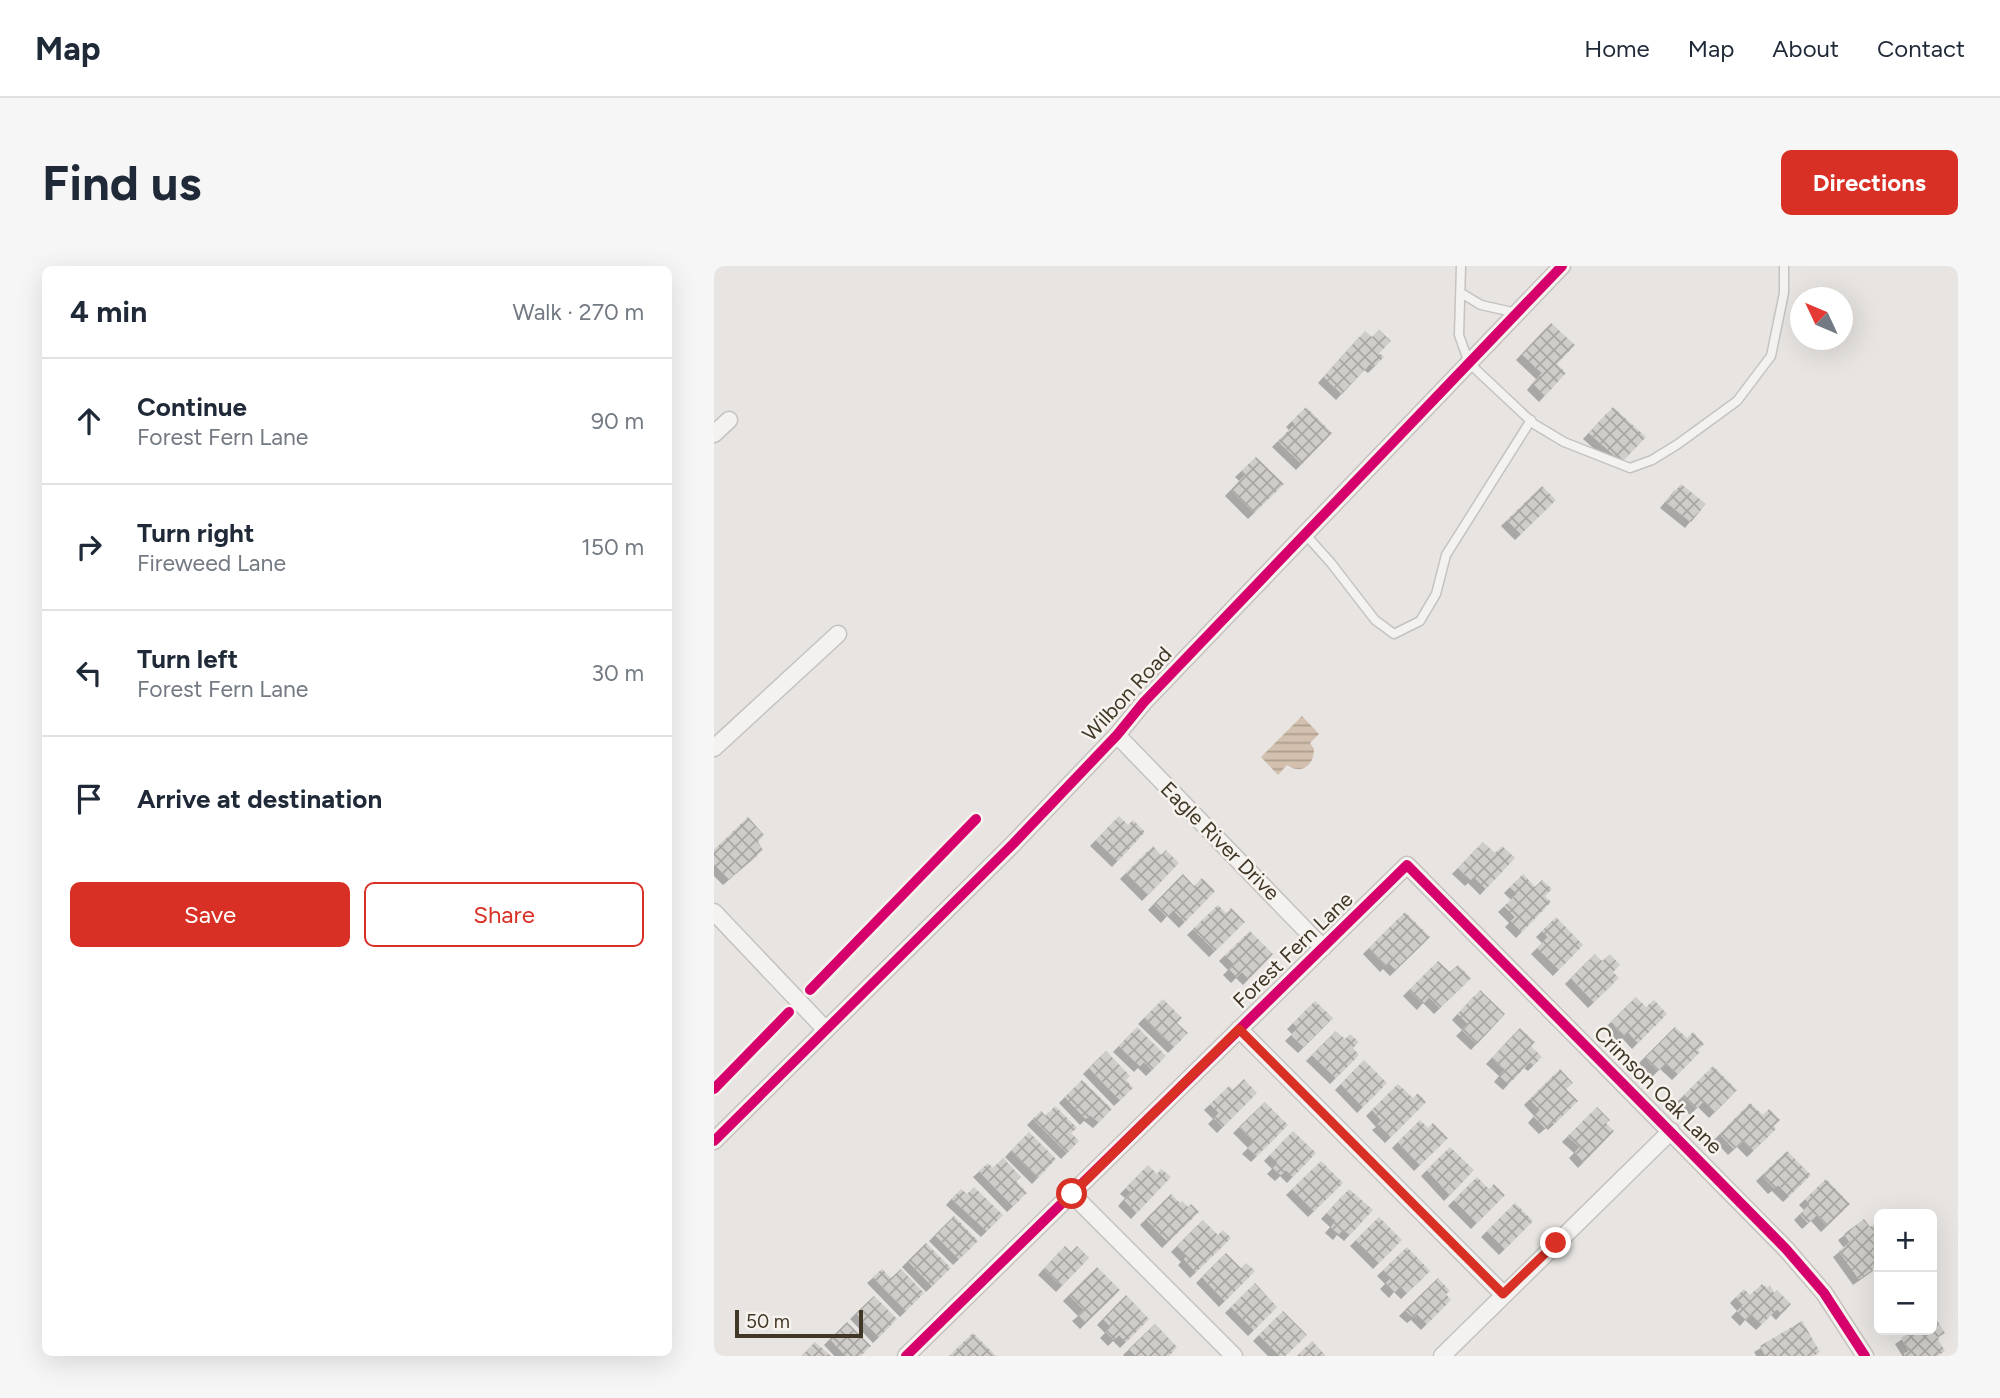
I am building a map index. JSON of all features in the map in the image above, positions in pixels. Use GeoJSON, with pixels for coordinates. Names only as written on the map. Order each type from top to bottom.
{"type":"FeatureCollection","features":[{"type":"Feature","properties":{"kind":"street","name":"Wilbon Road"},"geometry":{"type":"LineString","coordinates":[[714,1141],[1013,844],[1144,702],[1562,266]]}},
{"type":"Feature","properties":{"kind":"street"},"geometry":{"type":"LineString","coordinates":[[714,434],[729,420]]}},
{"type":"Feature","properties":{"kind":"street"},"geometry":{"type":"LineString","coordinates":[[714,748],[838,635]]}},
{"type":"Feature","properties":{"kind":"street","name":"Eagle River Drive"},"geometry":{"type":"LineString","coordinates":[[1116,735],[1323,948]]}},
{"type":"Feature","properties":{"kind":"street","name":"Forest Fern Lane"},"geometry":{"type":"LineString","coordinates":[[906,1356],[1407,865]]}},
{"type":"Feature","properties":{"kind":"street","name":"Crimson Oak Lane"},"geometry":{"type":"LineString","coordinates":[[1407,865],[1794,1258],[1824,1293],[1864,1356]]}},
{"type":"Feature","properties":{"kind":"street"},"geometry":{"type":"LineString","coordinates":[[714,912],[826,1030]]}},
{"type":"Feature","properties":{"kind":"street"},"geometry":{"type":"LineString","coordinates":[[1239,1029],[1503,1294]]}},
{"type":"Feature","properties":{"kind":"street"},"geometry":{"type":"LineString","coordinates":[[1442,1356],[1671,1131]]}},
{"type":"Feature","properties":{"kind":"street"},"geometry":{"type":"LineString","coordinates":[[1072,1194],[1234,1356]]}},
{"type":"Feature","properties":{"kind":"lane"},"geometry":{"type":"LineString","coordinates":[[1461,266],[1459,335],[1469,363],[1531,420],[1564,442],[1630,468],[1652,460],[1678,444],[1737,401],[1771,356],[1784,293],[1784,266]]}},
{"type":"Feature","properties":{"kind":"lane"},"geometry":{"type":"LineString","coordinates":[[1461,293],[1481,304],[1517,313]]}},
{"type":"Feature","properties":{"kind":"lane"},"geometry":{"type":"LineString","coordinates":[[1305,534],[1375,620],[1394,634],[1420,621],[1436,594],[1446,555],[1531,420]]}},
{"type":"Feature","properties":{"kind":"shaded area"},"geometry":{"type":"Polygon","coordinates":[[[1302,716],[1319,734],[1310,743],[1314,749],[1312,760],[1302,769],[1287,765],[1278,775],[1261,757],[1302,716]]]}},
{"type":"Feature","properties":{"kind":"building"},"geometry":{"type":"Polygon","coordinates":[[[1551,323],[1575,345],[1557,364],[1566,373],[1545,396],[1533,384],[1542,373],[1522,354],[1551,323]]]}},
{"type":"Feature","properties":{"kind":"building"},"geometry":{"type":"Polygon","coordinates":[[[1379,330],[1391,341],[1379,353],[1384,357],[1374,367],[1370,364],[1342,394],[1324,377],[1365,331],[1372,337],[1379,330]]]}},
{"type":"Feature","properties":{"kind":"building"},"geometry":{"type":"Polygon","coordinates":[[[1306,407],[1332,433],[1302,464],[1278,441],[1295,424],[1292,421],[1306,407]]]}},
{"type":"Feature","properties":{"kind":"building"},"geometry":{"type":"Polygon","coordinates":[[[1613,407],[1646,437],[1622,462],[1589,433],[1613,407]]]}},
{"type":"Feature","properties":{"kind":"building"},"geometry":{"type":"Polygon","coordinates":[[[1256,457],[1284,484],[1254,513],[1231,490],[1245,475],[1241,471],[1256,457]]]}},
{"type":"Feature","properties":{"kind":"building"},"geometry":{"type":"Polygon","coordinates":[[[1681,484],[1706,504],[1691,522],[1666,502],[1681,484]]]}},
{"type":"Feature","properties":{"kind":"building"},"geometry":{"type":"Polygon","coordinates":[[[1542,486],[1556,500],[1521,534],[1507,520],[1542,486]]]}},
{"type":"Feature","properties":{"kind":"building"},"geometry":{"type":"Polygon","coordinates":[[[1119,816],[1128,825],[1133,820],[1145,832],[1118,861],[1096,840],[1119,816]]]}},
{"type":"Feature","properties":{"kind":"building"},"geometry":{"type":"Polygon","coordinates":[[[748,817],[764,835],[758,842],[763,850],[729,879],[714,864],[714,850],[748,817]]]}},
{"type":"Feature","properties":{"kind":"building"},"geometry":{"type":"Polygon","coordinates":[[[1483,842],[1495,853],[1502,846],[1515,858],[1486,889],[1474,877],[1471,880],[1458,868],[1483,842]]]}},
{"type":"Feature","properties":{"kind":"building"},"geometry":{"type":"Polygon","coordinates":[[[1153,846],[1161,855],[1166,850],[1179,863],[1148,895],[1126,873],[1153,846]]]}},
{"type":"Feature","properties":{"kind":"building"},"geometry":{"type":"Polygon","coordinates":[[[1183,874],[1194,886],[1202,878],[1215,891],[1185,922],[1173,910],[1167,917],[1154,904],[1183,874]]]}},
{"type":"Feature","properties":{"kind":"building"},"geometry":{"type":"Polygon","coordinates":[[[1523,874],[1535,887],[1542,880],[1552,889],[1545,896],[1551,902],[1522,932],[1511,921],[1515,917],[1504,906],[1517,894],[1510,887],[1523,874]]]}},
{"type":"Feature","properties":{"kind":"building"},"geometry":{"type":"Polygon","coordinates":[[[1218,905],[1226,913],[1231,908],[1245,922],[1215,951],[1193,929],[1218,905]]]}},
{"type":"Feature","properties":{"kind":"building"},"geometry":{"type":"Polygon","coordinates":[[[1405,912],[1430,937],[1396,970],[1389,963],[1386,966],[1369,948],[1405,912]]]}},
{"type":"Feature","properties":{"kind":"building"},"geometry":{"type":"Polygon","coordinates":[[[1556,917],[1583,945],[1559,970],[1537,948],[1548,937],[1542,931],[1556,917]]]}},
{"type":"Feature","properties":{"kind":"building"},"geometry":{"type":"Polygon","coordinates":[[[1250,931],[1273,954],[1249,979],[1242,972],[1237,977],[1229,969],[1234,964],[1225,955],[1250,931]]]}},
{"type":"Feature","properties":{"kind":"building"},"geometry":{"type":"Polygon","coordinates":[[[1595,954],[1602,961],[1610,954],[1620,965],[1613,972],[1619,978],[1594,1002],[1571,978],[1595,954]]]}},
{"type":"Feature","properties":{"kind":"building"},"geometry":{"type":"Polygon","coordinates":[[[1438,961],[1450,972],[1458,965],[1471,978],[1440,1008],[1429,997],[1423,1004],[1409,990],[1438,961]]]}},
{"type":"Feature","properties":{"kind":"building"},"geometry":{"type":"Polygon","coordinates":[[[1480,990],[1505,1014],[1477,1044],[1462,1030],[1468,1024],[1458,1014],[1480,990]]]}},
{"type":"Feature","properties":{"kind":"building"},"geometry":{"type":"Polygon","coordinates":[[[1636,997],[1646,1007],[1654,1000],[1667,1014],[1638,1043],[1628,1032],[1624,1036],[1611,1022],[1636,997]]]}},
{"type":"Feature","properties":{"kind":"building"},"geometry":{"type":"Polygon","coordinates":[[[1163,999],[1182,1018],[1177,1023],[1188,1033],[1174,1047],[1144,1018],[1163,999]]]}},
{"type":"Feature","properties":{"kind":"building"},"geometry":{"type":"Polygon","coordinates":[[[1315,1001],[1333,1018],[1304,1047],[1291,1035],[1298,1028],[1293,1023],[1315,1001]]]}},
{"type":"Feature","properties":{"kind":"building"},"geometry":{"type":"Polygon","coordinates":[[[1137,1027],[1166,1056],[1152,1070],[1144,1062],[1140,1066],[1119,1046],[1137,1027]]]}},
{"type":"Feature","properties":{"kind":"building"},"geometry":{"type":"Polygon","coordinates":[[[1675,1027],[1687,1038],[1693,1032],[1704,1044],[1698,1050],[1700,1052],[1678,1074],[1666,1063],[1658,1071],[1645,1057],[1675,1027]]]}},
{"type":"Feature","properties":{"kind":"building"},"geometry":{"type":"Polygon","coordinates":[[[1520,1028],[1535,1042],[1531,1046],[1542,1057],[1534,1065],[1530,1062],[1509,1084],[1500,1076],[1505,1070],[1492,1058],[1520,1028]]]}},
{"type":"Feature","properties":{"kind":"building"},"geometry":{"type":"Polygon","coordinates":[[[1336,1031],[1345,1039],[1350,1034],[1359,1042],[1353,1048],[1359,1055],[1336,1078],[1312,1055],[1336,1031]]]}},
{"type":"Feature","properties":{"kind":"building"},"geometry":{"type":"Polygon","coordinates":[[[1106,1051],[1130,1076],[1126,1080],[1133,1088],[1120,1100],[1089,1068],[1106,1051]]]}},
{"type":"Feature","properties":{"kind":"building"},"geometry":{"type":"Polygon","coordinates":[[[1364,1060],[1387,1083],[1363,1107],[1341,1084],[1364,1060]]]}},
{"type":"Feature","properties":{"kind":"building"},"geometry":{"type":"Polygon","coordinates":[[[1713,1066],[1737,1090],[1715,1112],[1704,1101],[1696,1109],[1683,1096],[1713,1066]]]}},
{"type":"Feature","properties":{"kind":"building"},"geometry":{"type":"Polygon","coordinates":[[[1560,1069],[1573,1083],[1566,1089],[1578,1101],[1554,1124],[1552,1122],[1545,1128],[1534,1117],[1540,1110],[1530,1099],[1560,1069]]]}},
{"type":"Feature","properties":{"kind":"building"},"geometry":{"type":"Polygon","coordinates":[[[1244,1079],[1257,1093],[1223,1127],[1214,1118],[1219,1113],[1210,1104],[1229,1086],[1233,1090],[1244,1079]]]}},
{"type":"Feature","properties":{"kind":"building"},"geometry":{"type":"Polygon","coordinates":[[[1082,1080],[1112,1109],[1099,1122],[1090,1115],[1086,1119],[1065,1097],[1082,1080]]]}},
{"type":"Feature","properties":{"kind":"building"},"geometry":{"type":"Polygon","coordinates":[[[1398,1084],[1413,1098],[1418,1093],[1426,1102],[1391,1137],[1378,1124],[1382,1121],[1372,1110],[1398,1084]]]}},
{"type":"Feature","properties":{"kind":"building"},"geometry":{"type":"Polygon","coordinates":[[[1265,1102],[1288,1125],[1257,1156],[1248,1148],[1254,1142],[1239,1127],[1265,1102]]]}},
{"type":"Feature","properties":{"kind":"building"},"geometry":{"type":"Polygon","coordinates":[[[1750,1103],[1763,1115],[1769,1109],[1780,1120],[1774,1126],[1776,1129],[1753,1151],[1743,1141],[1734,1149],[1720,1134],[1750,1103]]]}},
{"type":"Feature","properties":{"kind":"building"},"geometry":{"type":"Polygon","coordinates":[[[1055,1106],[1077,1128],[1071,1133],[1079,1141],[1067,1153],[1033,1119],[1041,1111],[1046,1116],[1055,1106]]]}},
{"type":"Feature","properties":{"kind":"building"},"geometry":{"type":"Polygon","coordinates":[[[1597,1107],[1610,1120],[1606,1123],[1614,1131],[1584,1162],[1575,1152],[1580,1147],[1568,1136],[1597,1107]]]}},
{"type":"Feature","properties":{"kind":"building"},"geometry":{"type":"Polygon","coordinates":[[[1420,1120],[1428,1128],[1433,1123],[1448,1138],[1420,1165],[1398,1142],[1420,1120]]]}},
{"type":"Feature","properties":{"kind":"building"},"geometry":{"type":"Polygon","coordinates":[[[1293,1131],[1316,1153],[1293,1177],[1286,1170],[1281,1175],[1273,1168],[1278,1163],[1270,1155],[1293,1131]]]}},
{"type":"Feature","properties":{"kind":"building"},"geometry":{"type":"Polygon","coordinates":[[[1029,1132],[1056,1159],[1038,1178],[1011,1151],[1029,1132]]]}},
{"type":"Feature","properties":{"kind":"building"},"geometry":{"type":"Polygon","coordinates":[[[1450,1147],[1474,1170],[1450,1195],[1427,1170],[1450,1147]]]}},
{"type":"Feature","properties":{"kind":"building"},"geometry":{"type":"Polygon","coordinates":[[[1787,1151],[1811,1175],[1789,1196],[1778,1185],[1774,1188],[1762,1175],[1787,1151]]]}},
{"type":"Feature","properties":{"kind":"building"},"geometry":{"type":"Polygon","coordinates":[[[1003,1158],[1021,1177],[1016,1181],[1027,1193],[1013,1206],[979,1171],[988,1163],[993,1168],[1003,1158]]]}},
{"type":"Feature","properties":{"kind":"building"},"geometry":{"type":"Polygon","coordinates":[[[1321,1161],[1343,1183],[1314,1211],[1292,1189],[1321,1161]]]}},
{"type":"Feature","properties":{"kind":"building"},"geometry":{"type":"Polygon","coordinates":[[[1148,1165],[1157,1174],[1161,1169],[1171,1177],[1137,1213],[1124,1200],[1131,1192],[1126,1188],[1148,1165]]]}},
{"type":"Feature","properties":{"kind":"building"},"geometry":{"type":"Polygon","coordinates":[[[1477,1177],[1489,1189],[1494,1184],[1505,1195],[1477,1223],[1454,1200],[1477,1177]]]}},
{"type":"Feature","properties":{"kind":"building"},"geometry":{"type":"Polygon","coordinates":[[[1826,1179],[1850,1204],[1827,1226],[1817,1215],[1808,1223],[1800,1214],[1810,1204],[1805,1199],[1826,1179]]]}},
{"type":"Feature","properties":{"kind":"building"},"geometry":{"type":"Polygon","coordinates":[[[974,1187],[1003,1215],[987,1231],[952,1199],[961,1189],[967,1194],[974,1187]]]}},
{"type":"Feature","properties":{"kind":"building"},"geometry":{"type":"Polygon","coordinates":[[[1349,1189],[1373,1210],[1350,1235],[1343,1229],[1339,1234],[1331,1227],[1336,1221],[1327,1213],[1349,1189]]]}},
{"type":"Feature","properties":{"kind":"building"},"geometry":{"type":"Polygon","coordinates":[[[1171,1194],[1180,1203],[1182,1201],[1188,1207],[1191,1204],[1199,1212],[1168,1242],[1146,1219],[1171,1194]]]}},
{"type":"Feature","properties":{"kind":"building"},"geometry":{"type":"Polygon","coordinates":[[[1515,1203],[1533,1221],[1505,1249],[1487,1231],[1515,1203]]]}},
{"type":"Feature","properties":{"kind":"building"},"geometry":{"type":"Polygon","coordinates":[[[954,1216],[978,1241],[959,1259],[935,1235],[954,1216]]]}},
{"type":"Feature","properties":{"kind":"building"},"geometry":{"type":"Polygon","coordinates":[[[1379,1217],[1402,1240],[1379,1263],[1356,1240],[1379,1217]]]}},
{"type":"Feature","properties":{"kind":"building"},"geometry":{"type":"Polygon","coordinates":[[[1864,1219],[1870,1227],[1874,1224],[1874,1268],[1859,1279],[1839,1251],[1850,1242],[1844,1234],[1864,1219]]]}},
{"type":"Feature","properties":{"kind":"building"},"geometry":{"type":"Polygon","coordinates":[[[1203,1220],[1218,1235],[1223,1230],[1231,1238],[1196,1272],[1184,1259],[1187,1256],[1177,1246],[1203,1220]]]}},
{"type":"Feature","properties":{"kind":"building"},"geometry":{"type":"Polygon","coordinates":[[[926,1243],[951,1268],[932,1286],[908,1261],[926,1243]]]}},
{"type":"Feature","properties":{"kind":"building"},"geometry":{"type":"Polygon","coordinates":[[[1065,1246],[1071,1252],[1077,1246],[1089,1258],[1062,1286],[1044,1269],[1065,1246]]]}},
{"type":"Feature","properties":{"kind":"building"},"geometry":{"type":"Polygon","coordinates":[[[1407,1247],[1430,1271],[1407,1293],[1400,1286],[1395,1292],[1386,1283],[1391,1278],[1383,1270],[1407,1247]]]}},
{"type":"Feature","properties":{"kind":"building"},"geometry":{"type":"Polygon","coordinates":[[[1226,1253],[1241,1268],[1246,1263],[1255,1271],[1225,1301],[1202,1277],[1226,1253]]]}},
{"type":"Feature","properties":{"kind":"building"},"geometry":{"type":"Polygon","coordinates":[[[1097,1267],[1120,1290],[1086,1323],[1078,1315],[1084,1310],[1069,1295],[1097,1267]]]}},
{"type":"Feature","properties":{"kind":"building"},"geometry":{"type":"Polygon","coordinates":[[[882,1269],[891,1278],[901,1269],[924,1293],[906,1311],[873,1277],[882,1269]]]}},
{"type":"Feature","properties":{"kind":"building"},"geometry":{"type":"Polygon","coordinates":[[[1438,1278],[1450,1291],[1446,1294],[1451,1300],[1427,1324],[1417,1314],[1413,1317],[1405,1310],[1438,1278]]]}},
{"type":"Feature","properties":{"kind":"building"},"geometry":{"type":"Polygon","coordinates":[[[1255,1283],[1277,1307],[1254,1330],[1231,1307],[1255,1283]]]}},
{"type":"Feature","properties":{"kind":"building"},"geometry":{"type":"Polygon","coordinates":[[[1762,1284],[1767,1288],[1770,1285],[1774,1293],[1777,1290],[1791,1304],[1782,1314],[1777,1309],[1762,1324],[1751,1314],[1746,1320],[1737,1311],[1743,1305],[1736,1297],[1744,1289],[1750,1295],[1762,1284]]]}},
{"type":"Feature","properties":{"kind":"building"},"geometry":{"type":"Polygon","coordinates":[[[1126,1295],[1149,1319],[1126,1342],[1119,1335],[1114,1340],[1106,1332],[1111,1327],[1103,1319],[1126,1295]]]}},
{"type":"Feature","properties":{"kind":"building"},"geometry":{"type":"Polygon","coordinates":[[[874,1296],[897,1319],[879,1337],[856,1313],[874,1296]]]}},
{"type":"Feature","properties":{"kind":"building"},"geometry":{"type":"Polygon","coordinates":[[[1283,1311],[1307,1335],[1285,1356],[1280,1356],[1259,1335],[1283,1311]]]}},
{"type":"Feature","properties":{"kind":"building"},"geometry":{"type":"Polygon","coordinates":[[[1802,1321],[1820,1352],[1814,1356],[1766,1356],[1760,1346],[1802,1321]]]}},
{"type":"Feature","properties":{"kind":"building"},"geometry":{"type":"Polygon","coordinates":[[[1937,1321],[1945,1333],[1937,1338],[1945,1351],[1937,1356],[1905,1356],[1909,1351],[1901,1338],[1906,1335],[1937,1335],[1937,1321]]]}},
{"type":"Feature","properties":{"kind":"building"},"geometry":{"type":"Polygon","coordinates":[[[847,1322],[871,1346],[860,1356],[846,1356],[830,1339],[847,1322]]]}},
{"type":"Feature","properties":{"kind":"building"},"geometry":{"type":"Polygon","coordinates":[[[1155,1324],[1177,1347],[1169,1356],[1136,1356],[1129,1349],[1155,1324]]]}},
{"type":"Feature","properties":{"kind":"building"},"geometry":{"type":"Polygon","coordinates":[[[973,1333],[996,1356],[949,1356],[973,1333]]]}},
{"type":"Feature","properties":{"kind":"building"},"geometry":{"type":"Polygon","coordinates":[[[1312,1341],[1326,1356],[1297,1356],[1312,1341]]]}},
{"type":"Feature","properties":{"kind":"building"},"geometry":{"type":"Polygon","coordinates":[[[815,1342],[831,1356],[802,1356],[815,1342]]]}},
{"type":"Feature","properties":{"kind":"cycle path"},"geometry":{"type":"LineString","coordinates":[[714,1141],[1013,844],[1117,735],[1144,702],[1562,266]]}},
{"type":"Feature","properties":{"kind":"cycle path"},"geometry":{"type":"LineString","coordinates":[[810,990],[976,819]]}},
{"type":"Feature","properties":{"kind":"cycle path"},"geometry":{"type":"LineString","coordinates":[[906,1356],[1407,865],[1786,1249],[1824,1293],[1865,1356]]}},
{"type":"Feature","properties":{"kind":"cycle path"},"geometry":{"type":"LineString","coordinates":[[714,1089],[789,1012]]}},
{"type":"Feature","properties":{"kind":"route"},"geometry":{"type":"LineString","coordinates":[[1072,1194],[1239,1029],[1503,1294],[1556,1243]]}}]}
